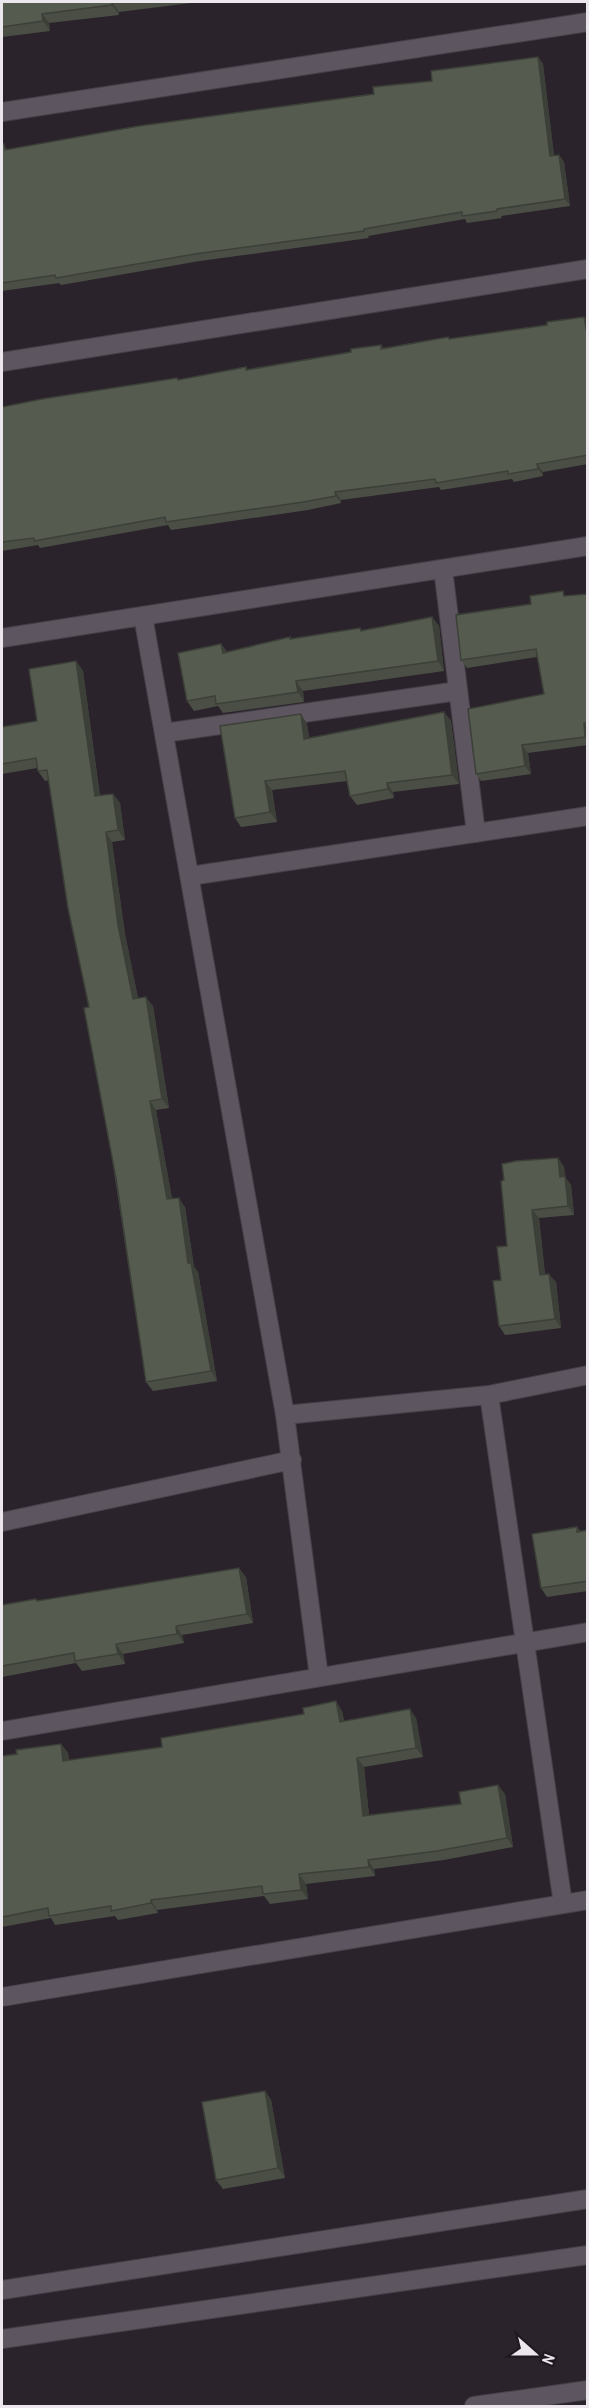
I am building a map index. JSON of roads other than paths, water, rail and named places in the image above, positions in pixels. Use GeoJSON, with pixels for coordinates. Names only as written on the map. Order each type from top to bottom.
{"type":"FeatureCollection","features":[{"type":"Feature","properties":{"kind":"street"},"geometry":{"type":"LineString","coordinates":[[2,112],[588,22]]}},
{"type":"Feature","properties":{"kind":"street"},"geometry":{"type":"LineString","coordinates":[[2,362],[588,269]]}},
{"type":"Feature","properties":{"kind":"street"},"geometry":{"type":"LineString","coordinates":[[2,638],[588,546]]}},
{"type":"Feature","properties":{"kind":"street"},"geometry":{"type":"LineString","coordinates":[[443,569],[476,833]]}},
{"type":"Feature","properties":{"kind":"street"},"geometry":{"type":"LineString","coordinates":[[143,616],[285,1415],[319,1677]]}},
{"type":"Feature","properties":{"kind":"street"},"geometry":{"type":"LineString","coordinates":[[164,733],[458,691]]}},
{"type":"Feature","properties":{"kind":"street"},"geometry":{"type":"LineString","coordinates":[[190,876],[588,816]]}},
{"type":"Feature","properties":{"kind":"street"},"geometry":{"type":"LineString","coordinates":[[285,1415],[489,1395],[588,1375]]}},
{"type":"Feature","properties":{"kind":"street"},"geometry":{"type":"LineString","coordinates":[[489,1395],[562,1904]]}},
{"type":"Feature","properties":{"kind":"street"},"geometry":{"type":"LineString","coordinates":[[2,1522],[291,1461]]}},
{"type":"Feature","properties":{"kind":"street"},"geometry":{"type":"LineString","coordinates":[[2,1731],[588,1632]]}},
{"type":"Feature","properties":{"kind":"street"},"geometry":{"type":"LineString","coordinates":[[2,1997],[588,1900]]}},
{"type":"Feature","properties":{"kind":"street"},"geometry":{"type":"LineString","coordinates":[[2,2290],[588,2199]]}},
{"type":"Feature","properties":{"kind":"street"},"geometry":{"type":"LineString","coordinates":[[2,2339],[588,2255]]}},
{"type":"Feature","properties":{"kind":"street"},"geometry":{"type":"LineString","coordinates":[[474,2406],[588,2390]]}}]}
